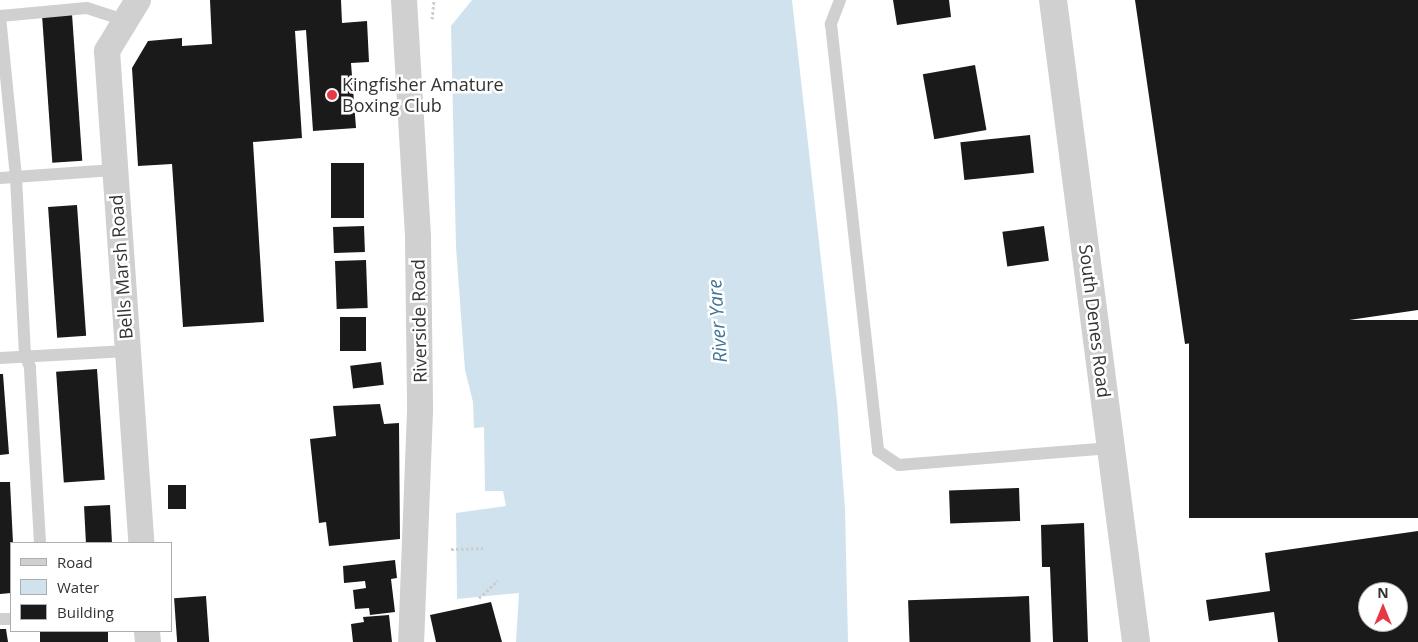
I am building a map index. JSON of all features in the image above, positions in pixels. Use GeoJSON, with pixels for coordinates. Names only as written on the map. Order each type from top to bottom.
{"type":"FeatureCollection","features":[{"type":"Feature","properties":{"kind":"street","name":"Riverside Road"},"geometry":{"type":"LineString","coordinates":[[404,0],[418,238],[420,412],[412,642]]}},
{"type":"Feature","properties":{"kind":"street","name":"South Denes Road"},"geometry":{"type":"LineString","coordinates":[[1053,0],[1136,642]]}},
{"type":"Feature","properties":{"kind":"street","name":"Bells Marsh Road"},"geometry":{"type":"LineString","coordinates":[[133,10],[107,52],[141,542]]}},
{"type":"Feature","properties":{"kind":"lane"},"geometry":{"type":"LineString","coordinates":[[840,0],[831,24],[878,451],[899,465],[1111,448]]}},
{"type":"Feature","properties":{"kind":"lane"},"geometry":{"type":"LineString","coordinates":[[40,542],[30,367],[24,355],[16,177],[0,16],[88,8],[133,10]]}},
{"type":"Feature","properties":{"kind":"lane"},"geometry":{"type":"LineString","coordinates":[[0,178],[114,170]]}},
{"type":"Feature","properties":{"kind":"lane"},"geometry":{"type":"LineString","coordinates":[[0,358],[24,355],[127,351]]}},
{"type":"Feature","properties":{"kind":"path"},"geometry":{"type":"LineString","coordinates":[[451,549],[483,548]]}},
{"type":"Feature","properties":{"kind":"path"},"geometry":{"type":"LineString","coordinates":[[479,598],[498,580]]}},
{"type":"Feature","properties":{"kind":"water","name":"River Yare"},"geometry":{"type":"Polygon","coordinates":[[[472,0],[792,0],[837,403],[845,509],[848,642],[516,642],[519,593],[457,599],[456,513],[506,506],[503,491],[485,491],[484,427],[474,428],[473,402],[465,370],[456,247],[451,26],[472,0]]]}},
{"type":"Feature","properties":{"kind":"building"},"geometry":{"type":"Polygon","coordinates":[[[210,0],[341,0],[342,23],[367,21],[369,62],[351,63],[356,128],[313,131],[306,30],[295,31],[302,138],[253,142],[264,322],[183,327],[172,164],[138,166],[132,68],[148,41],[182,38],[182,46],[212,44],[210,0]]]}},
{"type":"Feature","properties":{"kind":"building"},"geometry":{"type":"Polygon","coordinates":[[[893,0],[949,0],[951,17],[897,25],[893,0]]]}},
{"type":"Feature","properties":{"kind":"building"},"geometry":{"type":"Polygon","coordinates":[[[1135,0],[1418,0],[1418,310],[1185,344],[1135,0]]]}},
{"type":"Feature","properties":{"kind":"building"},"geometry":{"type":"Polygon","coordinates":[[[72,14],[82,161],[52,163],[42,16],[72,14]]]}},
{"type":"Feature","properties":{"kind":"building"},"geometry":{"type":"Polygon","coordinates":[[[975,65],[986,130],[934,139],[923,74],[975,65]]]}},
{"type":"Feature","properties":{"kind":"building"},"geometry":{"type":"Polygon","coordinates":[[[1030,135],[1034,173],[964,180],[960,142],[1030,135]]]}},
{"type":"Feature","properties":{"kind":"building"},"geometry":{"type":"Polygon","coordinates":[[[331,163],[364,163],[364,218],[331,218],[331,163]]]}},
{"type":"Feature","properties":{"kind":"building"},"geometry":{"type":"Polygon","coordinates":[[[77,205],[86,336],[57,338],[48,207],[77,205]]]}},
{"type":"Feature","properties":{"kind":"building"},"geometry":{"type":"Polygon","coordinates":[[[364,226],[365,252],[334,253],[333,227],[364,226]]]}},
{"type":"Feature","properties":{"kind":"building"},"geometry":{"type":"Polygon","coordinates":[[[1044,226],[1049,261],[1007,267],[1002,232],[1044,226]]]}},
{"type":"Feature","properties":{"kind":"building"},"geometry":{"type":"Polygon","coordinates":[[[366,260],[368,308],[337,309],[335,261],[366,260]]]}},
{"type":"Feature","properties":{"kind":"building"},"geometry":{"type":"Polygon","coordinates":[[[340,317],[366,317],[366,351],[340,351],[340,317]]]}},
{"type":"Feature","properties":{"kind":"building"},"geometry":{"type":"Polygon","coordinates":[[[1189,320],[1418,320],[1418,518],[1189,518],[1189,320]]]}},
{"type":"Feature","properties":{"kind":"building"},"geometry":{"type":"Polygon","coordinates":[[[381,362],[384,385],[353,389],[350,366],[381,362]]]}},
{"type":"Feature","properties":{"kind":"building"},"geometry":{"type":"Polygon","coordinates":[[[97,369],[105,480],[64,483],[56,372],[97,369]]]}},
{"type":"Feature","properties":{"kind":"building"},"geometry":{"type":"Polygon","coordinates":[[[0,374],[3,374],[9,454],[0,455],[0,374]]]}},
{"type":"Feature","properties":{"kind":"building"},"geometry":{"type":"Polygon","coordinates":[[[380,404],[384,424],[399,423],[400,539],[329,546],[326,522],[319,523],[310,439],[336,436],[333,406],[380,404]]]}},
{"type":"Feature","properties":{"kind":"building"},"geometry":{"type":"Polygon","coordinates":[[[0,482],[10,482],[13,542],[10,542],[10,593],[0,594],[0,482]]]}},
{"type":"Feature","properties":{"kind":"building"},"geometry":{"type":"Polygon","coordinates":[[[168,485],[186,485],[186,509],[168,509],[168,485]]]}},
{"type":"Feature","properties":{"kind":"building"},"geometry":{"type":"Polygon","coordinates":[[[1019,488],[1020,521],[950,523],[949,490],[1019,488]]]}},
{"type":"Feature","properties":{"kind":"building"},"geometry":{"type":"Polygon","coordinates":[[[110,505],[112,542],[86,542],[84,506],[110,505]]]}},
{"type":"Feature","properties":{"kind":"building"},"geometry":{"type":"Polygon","coordinates":[[[1084,523],[1088,642],[1053,642],[1050,567],[1042,567],[1041,525],[1084,523]]]}},
{"type":"Feature","properties":{"kind":"building"},"geometry":{"type":"Polygon","coordinates":[[[1418,531],[1418,642],[1278,642],[1274,612],[1209,621],[1206,600],[1270,591],[1265,553],[1418,531]]]}},
{"type":"Feature","properties":{"kind":"building"},"geometry":{"type":"Polygon","coordinates":[[[395,560],[397,578],[391,579],[395,612],[370,615],[369,608],[355,609],[353,590],[366,588],[365,581],[344,583],[343,566],[395,560]]]}},
{"type":"Feature","properties":{"kind":"building"},"geometry":{"type":"Polygon","coordinates":[[[206,596],[209,642],[177,642],[174,598],[206,596]]]}},
{"type":"Feature","properties":{"kind":"building"},"geometry":{"type":"Polygon","coordinates":[[[1029,596],[1031,642],[910,642],[908,600],[1029,596]]]}},
{"type":"Feature","properties":{"kind":"building"},"geometry":{"type":"Polygon","coordinates":[[[491,602],[502,642],[436,642],[430,615],[491,602]]]}},
{"type":"Feature","properties":{"kind":"building"},"geometry":{"type":"Polygon","coordinates":[[[389,615],[392,642],[353,642],[351,624],[364,622],[363,617],[389,615]]]}},
{"type":"Feature","properties":{"kind":"building"},"geometry":{"type":"Polygon","coordinates":[[[0,629],[6,629],[8,642],[0,642],[0,629]]]}},
{"type":"Feature","properties":{"kind":"building"},"geometry":{"type":"Polygon","coordinates":[[[40,632],[108,632],[108,642],[40,642],[40,632]]]}},
{"type":"Feature","properties":{"kind":"place","name":"Kingfisher Amature Boxing Club"},"geometry":{"type":"Point","coordinates":[332,95]}}]}
